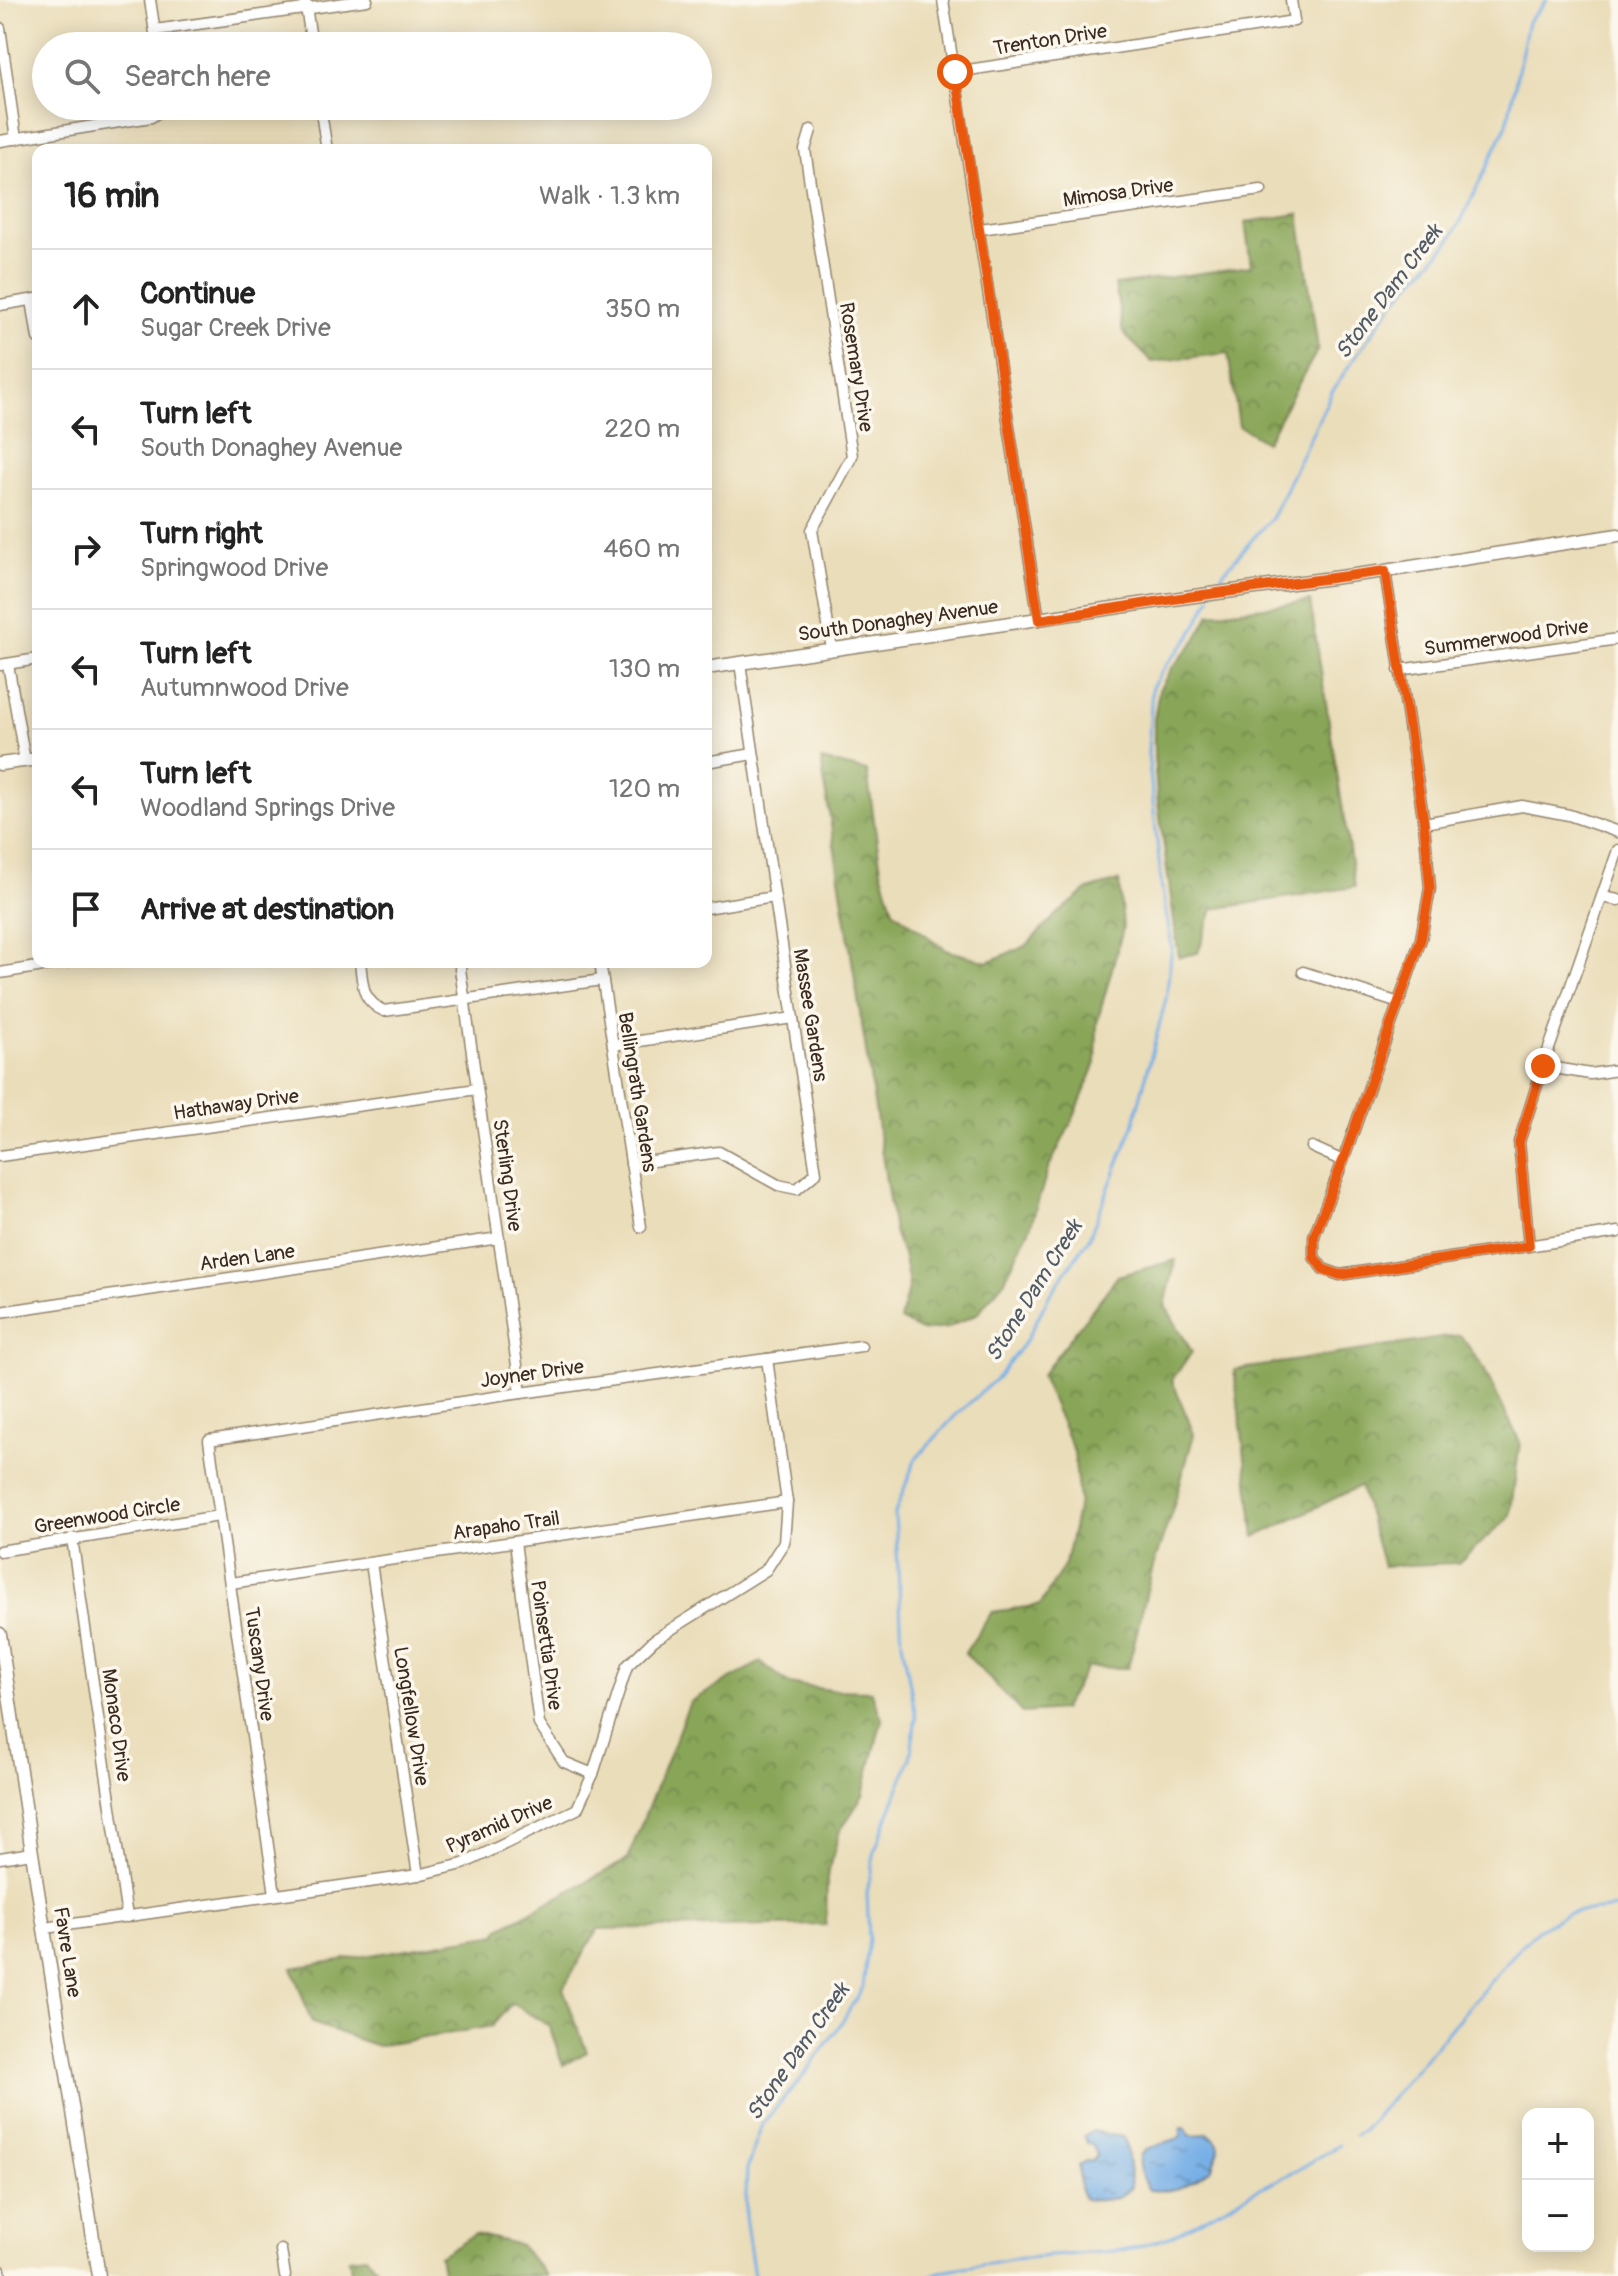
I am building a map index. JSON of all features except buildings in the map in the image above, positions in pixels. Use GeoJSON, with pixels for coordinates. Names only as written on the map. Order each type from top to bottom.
{"type":"FeatureCollection","features":[{"type":"Feature","properties":{"kind":"street"},"geometry":{"type":"LineString","coordinates":[[150,0],[155,30],[306,4],[367,0]]}},
{"type":"Feature","properties":{"kind":"street"},"geometry":{"type":"LineString","coordinates":[[943,0],[1039,620]]}},
{"type":"Feature","properties":{"kind":"street","name":"Trenton Drive"},"geometry":{"type":"LineString","coordinates":[[955,72],[1294,21],[1291,0]]}},
{"type":"Feature","properties":{"kind":"street"},"geometry":{"type":"LineString","coordinates":[[306,4],[310,32]]}},
{"type":"Feature","properties":{"kind":"street"},"geometry":{"type":"LineString","coordinates":[[0,28],[16,139]]}},
{"type":"Feature","properties":{"kind":"street"},"geometry":{"type":"LineString","coordinates":[[0,141],[137,120]]}},
{"type":"Feature","properties":{"kind":"street"},"geometry":{"type":"LineString","coordinates":[[322,120],[326,144]]}},
{"type":"Feature","properties":{"kind":"street","name":"Rosemary Drive"},"geometry":{"type":"LineString","coordinates":[[811,130],[805,150],[852,456],[812,530],[832,649]]}},
{"type":"Feature","properties":{"kind":"street","name":"Mimosa Drive"},"geometry":{"type":"LineString","coordinates":[[980,229],[1261,190]]}},
{"type":"Feature","properties":{"kind":"street"},"geometry":{"type":"LineString","coordinates":[[0,305],[32,300]]}},
{"type":"Feature","properties":{"kind":"street","name":"South Donaghey Avenue"},"geometry":{"type":"LineString","coordinates":[[712,667],[1618,535]]}},
{"type":"Feature","properties":{"kind":"street"},"geometry":{"type":"LineString","coordinates":[[1385,571],[1424,823],[1430,888],[1421,939],[1314,1236],[1314,1257],[1323,1269],[1340,1275],[1618,1232]]}},
{"type":"Feature","properties":{"kind":"street","name":"Summerwood Drive"},"geometry":{"type":"LineString","coordinates":[[1399,670],[1618,639]]}},
{"type":"Feature","properties":{"kind":"street"},"geometry":{"type":"LineString","coordinates":[[0,764],[32,760],[4,665],[32,660]]}},
{"type":"Feature","properties":{"kind":"street","name":"Massee Gardens"},"geometry":{"type":"LineString","coordinates":[[631,1164],[719,1152],[778,1185],[797,1189],[816,1173],[740,663]]}},
{"type":"Feature","properties":{"kind":"street"},"geometry":{"type":"LineString","coordinates":[[712,761],[753,754]]}},
{"type":"Feature","properties":{"kind":"street"},"geometry":{"type":"LineString","coordinates":[[1424,823],[1522,806],[1569,815],[1618,832]]}},
{"type":"Feature","properties":{"kind":"street"},"geometry":{"type":"LineString","coordinates":[[1529,1246],[1519,1142],[1618,850]]}},
{"type":"Feature","properties":{"kind":"street"},"geometry":{"type":"LineString","coordinates":[[712,907],[774,897]]}},
{"type":"Feature","properties":{"kind":"street"},"geometry":{"type":"LineString","coordinates":[[1602,897],[1618,900]]}},
{"type":"Feature","properties":{"kind":"street"},"geometry":{"type":"LineString","coordinates":[[0,973],[32,968]]}},
{"type":"Feature","properties":{"kind":"street"},"geometry":{"type":"LineString","coordinates":[[361,968],[364,993],[372,1005],[384,1011],[602,980]]}},
{"type":"Feature","properties":{"kind":"street","name":"Sterling Drive"},"geometry":{"type":"LineString","coordinates":[[460,968],[521,1393]]}},
{"type":"Feature","properties":{"kind":"street","name":"Bellingrath Gardens"},"geometry":{"type":"LineString","coordinates":[[601,968],[641,1227]]}},
{"type":"Feature","properties":{"kind":"street"},"geometry":{"type":"LineString","coordinates":[[1303,972],[1399,1003]]}},
{"type":"Feature","properties":{"kind":"street"},"geometry":{"type":"LineString","coordinates":[[613,1045],[793,1018]]}},
{"type":"Feature","properties":{"kind":"street"},"geometry":{"type":"LineString","coordinates":[[1543,1066],[1590,1074],[1618,1070]]}},
{"type":"Feature","properties":{"kind":"street","name":"Hathaway Drive"},"geometry":{"type":"LineString","coordinates":[[0,1156],[477,1089]]}},
{"type":"Feature","properties":{"kind":"street"},"geometry":{"type":"LineString","coordinates":[[1312,1147],[1343,1161]]}},
{"type":"Feature","properties":{"kind":"street","name":"Arden Lane"},"geometry":{"type":"LineString","coordinates":[[0,1312],[499,1238]]}},
{"type":"Feature","properties":{"kind":"street","name":"Joyner Drive"},"geometry":{"type":"LineString","coordinates":[[209,1440],[861,1346]]}},
{"type":"Feature","properties":{"kind":"street","name":"Pyramid Drive"},"geometry":{"type":"LineString","coordinates":[[45,1928],[418,1875],[463,1864],[577,1809],[593,1774],[627,1666],[654,1640],[766,1570],[784,1542],[787,1502],[767,1359]]}},
{"type":"Feature","properties":{"kind":"street","name":"Tuscany Drive"},"geometry":{"type":"LineString","coordinates":[[209,1440],[275,1894]]}},
{"type":"Feature","properties":{"kind":"street","name":"Arapaho Trail"},"geometry":{"type":"LineString","coordinates":[[231,1583],[787,1502]]}},
{"type":"Feature","properties":{"kind":"street","name":"Greenwood Circle"},"geometry":{"type":"LineString","coordinates":[[0,1551],[219,1516]]}},
{"type":"Feature","properties":{"kind":"street","name":"Monaco Drive"},"geometry":{"type":"LineString","coordinates":[[72,1538],[127,1917]]}},
{"type":"Feature","properties":{"kind":"street","name":"Poinsettia Drive"},"geometry":{"type":"LineString","coordinates":[[515,1542],[539,1724],[564,1762],[593,1774]]}},
{"type":"Feature","properties":{"kind":"street","name":"Longfellow Drive"},"geometry":{"type":"LineString","coordinates":[[371,1563],[418,1875]]}},
{"type":"Feature","properties":{"kind":"street","name":"Favre Lane"},"geometry":{"type":"LineString","coordinates":[[0,1634],[99,2276]]}},
{"type":"Feature","properties":{"kind":"street"},"geometry":{"type":"LineString","coordinates":[[0,1858],[32,1853]]}},
{"type":"Feature","properties":{"kind":"street"},"geometry":{"type":"LineString","coordinates":[[281,2250],[285,2276]]}},
{"type":"Feature","properties":{"kind":"street"},"geometry":{"type":"LineString","coordinates":[[0,2270],[1,2276]]}},
{"type":"Feature","properties":{"kind":"green space"},"geometry":{"type":"Polygon","coordinates":[[[1299,214],[1318,349],[1266,442],[1239,426],[1228,353],[1152,362],[1123,333],[1115,285],[1251,266],[1245,222],[1299,214]]]}},
{"type":"Feature","properties":{"kind":"green space"},"geometry":{"type":"Polygon","coordinates":[[[1310,601],[1355,887],[1213,909],[1198,953],[1179,957],[1154,755],[1154,720],[1159,690],[1172,668],[1196,640],[1210,614],[1310,601]]]}},
{"type":"Feature","properties":{"kind":"green space"},"geometry":{"type":"Polygon","coordinates":[[[821,760],[867,771],[881,870],[893,910],[946,950],[988,962],[1026,946],[1055,916],[1087,890],[1119,881],[1123,929],[1097,1023],[1096,1063],[1048,1169],[1030,1228],[1005,1280],[977,1314],[947,1328],[921,1331],[900,1320],[909,1285],[904,1258],[894,1232],[821,760]]]}},
{"type":"Feature","properties":{"kind":"green space"},"geometry":{"type":"Polygon","coordinates":[[[1176,1260],[1165,1305],[1192,1352],[1172,1380],[1194,1434],[1152,1570],[1128,1668],[1087,1667],[1062,1710],[1022,1713],[965,1653],[992,1612],[1040,1605],[1065,1564],[1079,1501],[1074,1452],[1041,1376],[1118,1276],[1176,1260]]]}},
{"type":"Feature","properties":{"kind":"green space"},"geometry":{"type":"Polygon","coordinates":[[[1460,1335],[1482,1365],[1520,1442],[1510,1517],[1458,1563],[1383,1566],[1360,1486],[1255,1537],[1234,1370],[1460,1335]]]}},
{"type":"Feature","properties":{"kind":"green space"},"geometry":{"type":"Polygon","coordinates":[[[761,1662],[789,1684],[830,1690],[871,1691],[882,1719],[863,1795],[839,1833],[827,1877],[826,1925],[598,1929],[563,1988],[587,2052],[563,2065],[549,2026],[512,2003],[492,2026],[377,2046],[312,2023],[292,1968],[497,1934],[500,1928],[627,1860],[690,1702],[761,1662]]]}},
{"type":"Feature","properties":{"kind":"green space"},"geometry":{"type":"Polygon","coordinates":[[[475,2234],[520,2245],[546,2276],[443,2276],[439,2256],[475,2234]]]}},
{"type":"Feature","properties":{"kind":"green space"},"geometry":{"type":"Polygon","coordinates":[[[366,2256],[383,2276],[352,2276],[349,2258],[366,2256]]]}},
{"type":"Feature","properties":{"kind":"water"},"geometry":{"type":"Polygon","coordinates":[[[1181,2128],[1186,2128],[1190,2135],[1208,2133],[1218,2143],[1219,2151],[1212,2169],[1182,2187],[1149,2190],[1141,2174],[1140,2155],[1146,2149],[1179,2138],[1181,2128]]]}},
{"type":"Feature","properties":{"kind":"water"},"geometry":{"type":"Polygon","coordinates":[[[1093,2131],[1123,2137],[1127,2146],[1131,2187],[1116,2197],[1085,2199],[1080,2188],[1079,2165],[1093,2160],[1097,2155],[1084,2136],[1093,2131]]]}},
{"type":"Feature","properties":{"kind":"waterway","name":"Stone Dam Creek"},"geometry":{"type":"LineString","coordinates":[[1215,590],[1223,573],[1272,517],[1332,392],[1351,363],[1394,302],[1448,243],[1461,221],[1507,124],[1528,22],[1547,0]]}},
{"type":"Feature","properties":{"kind":"waterway","name":"Stone Dam Creek"},"geometry":{"type":"LineString","coordinates":[[754,2276],[745,2217],[747,2169],[762,2124],[800,2080],[863,1987],[869,1939],[867,1893],[875,1850],[910,1759],[916,1717],[902,1642],[895,1513],[915,1460],[955,1416],[997,1378],[1027,1339],[1049,1296],[1089,1238],[1133,1126],[1166,999],[1172,947],[1162,890],[1148,753],[1152,687],[1190,637],[1211,597]]}},
{"type":"Feature","properties":{"kind":"waterway"},"geometry":{"type":"LineString","coordinates":[[1355,2135],[1363,2131],[1521,1946],[1539,1929],[1568,1913],[1618,1908]]}},
{"type":"Feature","properties":{"kind":"waterway"},"geometry":{"type":"LineString","coordinates":[[931,2276],[946,2270],[1012,2259],[1127,2250],[1170,2237],[1339,2145]]}},
{"type":"Feature","properties":{"kind":"route"},"geometry":{"type":"LineString","coordinates":[[955,72],[1039,620],[1385,571],[1424,823],[1430,888],[1421,939],[1314,1236],[1314,1257],[1323,1269],[1340,1275],[1529,1246],[1519,1142],[1543,1066]]}}]}
